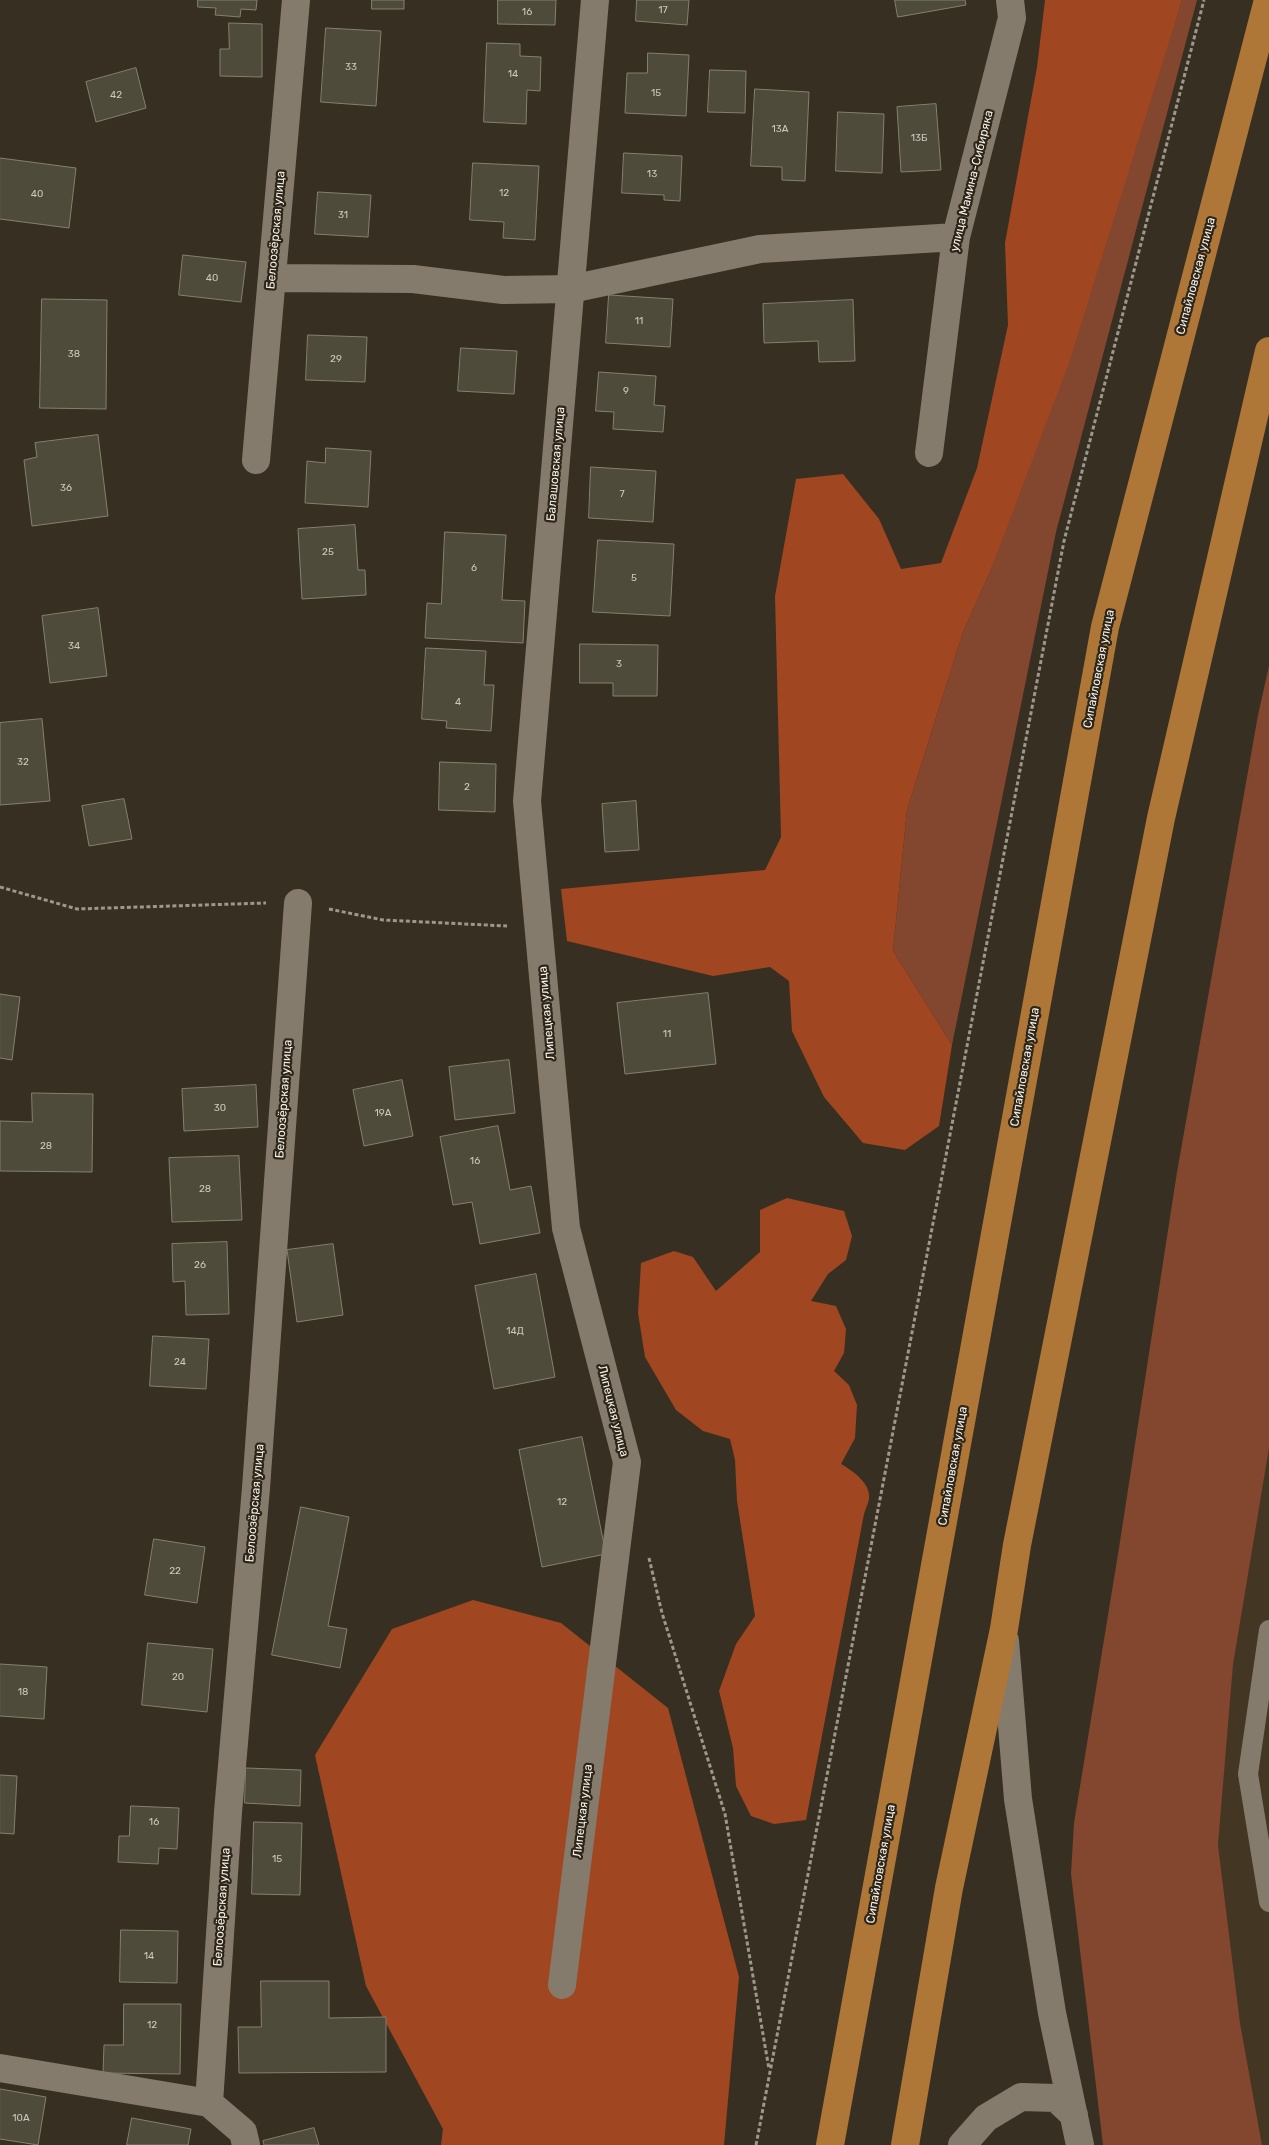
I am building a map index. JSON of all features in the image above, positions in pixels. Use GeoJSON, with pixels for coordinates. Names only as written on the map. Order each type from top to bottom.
{"type":"FeatureCollection","features":[{"type":"Feature","properties":{"kind":"main road","name":"Сипайловская улица"},"geometry":{"type":"LineString","coordinates":[[830,2145],[1105,627],[1268,0]]}},
{"type":"Feature","properties":{"kind":"main road"},"geometry":{"type":"LineString","coordinates":[[905,2145],[949,1888],[1004,1629],[1020,1526],[1161,818],[1269,351]]}},
{"type":"Feature","properties":{"kind":"street","name":"Белоозёрская улица"},"geometry":{"type":"LineString","coordinates":[[256,460],[296,0]]}},
{"type":"Feature","properties":{"kind":"street","name":"Балашовская улица"},"geometry":{"type":"LineString","coordinates":[[539,928],[527,801],[595,0]]}},
{"type":"Feature","properties":{"kind":"street","name":"улица Мамина-Сибиряка"},"geometry":{"type":"LineString","coordinates":[[929,453],[956,237],[1012,18],[1010,0]]}},
{"type":"Feature","properties":{"kind":"street"},"geometry":{"type":"LineString","coordinates":[[272,278],[413,279],[502,290],[570,289],[760,249],[956,237]]}},
{"type":"Feature","properties":{"kind":"street","name":"Белоозёрская улица"},"geometry":{"type":"LineString","coordinates":[[209,2104],[228,1812],[256,1488],[298,902]]}},
{"type":"Feature","properties":{"kind":"street","name":"Липецкая улица"},"geometry":{"type":"LineString","coordinates":[[539,928],[566,1228],[627,1462],[562,1985]]}},
{"type":"Feature","properties":{"kind":"street"},"geometry":{"type":"LineString","coordinates":[[1004,1629],[1018,1799],[1052,2013],[1080,2145]]}},
{"type":"Feature","properties":{"kind":"street"},"geometry":{"type":"LineString","coordinates":[[0,2068],[209,2104],[243,2132],[246,2145]]}},
{"type":"Feature","properties":{"kind":"street"},"geometry":{"type":"LineString","coordinates":[[962,2145],[986,2118],[1021,2097],[1056,2098],[1074,2115]]}},
{"type":"Feature","properties":{"kind":"lane"},"geometry":{"type":"LineString","coordinates":[[1269,1630],[1248,1774],[1269,1902]]}},
{"type":"Feature","properties":{"kind":"path"},"geometry":{"type":"LineString","coordinates":[[756,2145],[1064,541],[1204,0]]}},
{"type":"Feature","properties":{"kind":"path"},"geometry":{"type":"LineString","coordinates":[[649,1557],[662,1613],[725,1814],[770,2072]]}},
{"type":"Feature","properties":{"kind":"shaded area"},"geometry":{"type":"Polygon","coordinates":[[[1045,0],[1182,0],[1069,363],[990,572],[963,632],[907,810],[893,951],[952,1045],[939,1126],[905,1150],[863,1143],[824,1097],[792,1031],[789,981],[770,967],[713,976],[567,941],[561,889],[765,870],[781,837],[775,596],[796,479],[843,474],[879,519],[901,569],[941,563],[977,468],[1008,325],[1005,243],[1037,67],[1045,0]]]}},
{"type":"Feature","properties":{"kind":"shaded area"},"geometry":{"type":"Polygon","coordinates":[[[1182,0],[1197,0],[1056,532],[952,1045],[893,951],[907,810],[963,632],[990,572],[1019,490],[1182,0]]]}},
{"type":"Feature","properties":{"kind":"shaded area"},"geometry":{"type":"Polygon","coordinates":[[[1269,666],[1269,1448],[1233,1665],[1218,1845],[1240,2023],[1262,2145],[1103,2145],[1071,1874],[1074,1823],[1177,1172],[1258,715],[1269,666]]]}},
{"type":"Feature","properties":{"kind":"shaded area"},"geometry":{"type":"Polygon","coordinates":[[[787,1198],[844,1211],[852,1236],[846,1260],[828,1274],[811,1301],[836,1306],[846,1329],[844,1353],[834,1371],[849,1385],[857,1405],[855,1438],[841,1464],[856,1474],[864,1483],[869,1493],[869,1499],[864,1514],[806,1820],[774,1824],[751,1816],[736,1786],[733,1748],[719,1691],[736,1644],[755,1616],[737,1501],[735,1460],[730,1439],[703,1431],[676,1410],[645,1357],[638,1313],[641,1263],[674,1251],[693,1257],[716,1291],[760,1252],[760,1210],[787,1198]]]}},
{"type":"Feature","properties":{"kind":"shaded area"},"geometry":{"type":"Polygon","coordinates":[[[1269,1448],[1269,2145],[1262,2145],[1240,2023],[1218,1845],[1233,1665],[1269,1448]]]}},
{"type":"Feature","properties":{"kind":"shaded area"},"geometry":{"type":"Polygon","coordinates":[[[473,1600],[561,1623],[668,1708],[739,1977],[724,2145],[441,2145],[443,2129],[366,1986],[315,1755],[392,1629],[473,1600]]]}},
{"type":"Feature","properties":{"kind":"building"},"geometry":{"type":"Polygon","coordinates":[[[198,0],[257,0],[256,10],[241,9],[240,17],[215,15],[216,8],[198,7],[198,0]]]}},
{"type":"Feature","properties":{"kind":"building"},"geometry":{"type":"Polygon","coordinates":[[[372,0],[404,0],[404,9],[372,9],[372,0]]]}},
{"type":"Feature","properties":{"kind":"building"},"geometry":{"type":"Polygon","coordinates":[[[498,0],[556,0],[555,25],[498,24],[498,0]]]}},
{"type":"Feature","properties":{"kind":"building"},"geometry":{"type":"Polygon","coordinates":[[[637,0],[689,0],[687,25],[636,21],[637,0]]]}},
{"type":"Feature","properties":{"kind":"building"},"geometry":{"type":"Polygon","coordinates":[[[895,0],[965,0],[966,5],[898,17],[895,0]]]}},
{"type":"Feature","properties":{"kind":"building"},"geometry":{"type":"Polygon","coordinates":[[[229,23],[262,24],[262,77],[220,76],[220,49],[229,49],[229,23]]]}},
{"type":"Feature","properties":{"kind":"building"},"geometry":{"type":"Polygon","coordinates":[[[326,28],[381,31],[376,106],[321,102],[326,28]]]}},
{"type":"Feature","properties":{"kind":"building"},"geometry":{"type":"Polygon","coordinates":[[[487,43],[520,44],[520,56],[541,57],[540,91],[527,90],[526,124],[484,122],[487,43]]]}},
{"type":"Feature","properties":{"kind":"building"},"geometry":{"type":"Polygon","coordinates":[[[648,53],[689,55],[686,116],[625,113],[627,73],[647,73],[648,53]]]}},
{"type":"Feature","properties":{"kind":"building"},"geometry":{"type":"Polygon","coordinates":[[[136,68],[146,108],[96,122],[86,82],[136,68]]]}},
{"type":"Feature","properties":{"kind":"building"},"geometry":{"type":"Polygon","coordinates":[[[710,70],[746,71],[745,113],[708,112],[710,70]]]}},
{"type":"Feature","properties":{"kind":"building"},"geometry":{"type":"Polygon","coordinates":[[[755,89],[809,92],[805,181],[782,180],[782,167],[751,166],[755,89]]]}},
{"type":"Feature","properties":{"kind":"building"},"geometry":{"type":"Polygon","coordinates":[[[936,104],[941,170],[901,172],[897,107],[936,104]]]}},
{"type":"Feature","properties":{"kind":"building"},"geometry":{"type":"Polygon","coordinates":[[[838,112],[884,114],[882,173],[836,171],[838,112]]]}},
{"type":"Feature","properties":{"kind":"building"},"geometry":{"type":"Polygon","coordinates":[[[624,153],[682,156],[680,201],[664,200],[664,195],[622,193],[624,153]]]}},
{"type":"Feature","properties":{"kind":"building"},"geometry":{"type":"Polygon","coordinates":[[[0,158],[76,168],[69,228],[0,219],[0,158]]]}},
{"type":"Feature","properties":{"kind":"building"},"geometry":{"type":"Polygon","coordinates":[[[473,163],[539,166],[535,240],[503,238],[504,222],[470,220],[473,163]]]}},
{"type":"Feature","properties":{"kind":"building"},"geometry":{"type":"Polygon","coordinates":[[[318,192],[371,195],[368,237],[315,234],[318,192]]]}},
{"type":"Feature","properties":{"kind":"building"},"geometry":{"type":"Polygon","coordinates":[[[183,255],[246,262],[241,302],[179,295],[183,255]]]}},
{"type":"Feature","properties":{"kind":"building"},"geometry":{"type":"Polygon","coordinates":[[[609,295],[673,299],[670,347],[606,343],[609,295]]]}},
{"type":"Feature","properties":{"kind":"building"},"geometry":{"type":"Polygon","coordinates":[[[42,299],[107,300],[106,409],[40,408],[42,299]]]}},
{"type":"Feature","properties":{"kind":"building"},"geometry":{"type":"Polygon","coordinates":[[[853,300],[855,361],[819,362],[818,341],[764,343],[763,304],[853,300]]]}},
{"type":"Feature","properties":{"kind":"building"},"geometry":{"type":"Polygon","coordinates":[[[308,335],[367,337],[365,382],[306,380],[308,335]]]}},
{"type":"Feature","properties":{"kind":"building"},"geometry":{"type":"Polygon","coordinates":[[[461,348],[517,351],[514,394],[458,391],[461,348]]]}},
{"type":"Feature","properties":{"kind":"building"},"geometry":{"type":"Polygon","coordinates":[[[599,372],[656,376],[654,405],[665,406],[663,432],[613,429],[614,412],[596,411],[599,372]]]}},
{"type":"Feature","properties":{"kind":"building"},"geometry":{"type":"Polygon","coordinates":[[[98,435],[108,516],[32,526],[24,460],[37,457],[35,443],[98,435]]]}},
{"type":"Feature","properties":{"kind":"building"},"geometry":{"type":"Polygon","coordinates":[[[326,448],[371,451],[368,507],[305,503],[307,461],[325,463],[326,448]]]}},
{"type":"Feature","properties":{"kind":"building"},"geometry":{"type":"Polygon","coordinates":[[[591,467],[656,471],[653,522],[589,518],[591,467]]]}},
{"type":"Feature","properties":{"kind":"building"},"geometry":{"type":"Polygon","coordinates":[[[355,525],[358,570],[365,570],[366,595],[302,599],[298,529],[355,525]]]}},
{"type":"Feature","properties":{"kind":"building"},"geometry":{"type":"Polygon","coordinates":[[[445,532],[506,535],[502,600],[525,601],[523,643],[425,638],[427,603],[441,604],[445,532]]]}},
{"type":"Feature","properties":{"kind":"building"},"geometry":{"type":"Polygon","coordinates":[[[598,540],[674,544],[670,616],[593,612],[598,540]]]}},
{"type":"Feature","properties":{"kind":"building"},"geometry":{"type":"Polygon","coordinates":[[[98,608],[107,676],[50,683],[42,616],[98,608]]]}},
{"type":"Feature","properties":{"kind":"building"},"geometry":{"type":"Polygon","coordinates":[[[580,644],[658,645],[657,696],[613,696],[613,683],[580,683],[580,644]]]}},
{"type":"Feature","properties":{"kind":"building"},"geometry":{"type":"Polygon","coordinates":[[[426,648],[486,651],[484,685],[494,685],[491,731],[446,728],[447,721],[422,719],[426,648]]]}},
{"type":"Feature","properties":{"kind":"building"},"geometry":{"type":"Polygon","coordinates":[[[42,719],[50,801],[0,805],[0,723],[42,719]]]}},
{"type":"Feature","properties":{"kind":"building"},"geometry":{"type":"Polygon","coordinates":[[[440,762],[496,764],[495,812],[439,810],[440,762]]]}},
{"type":"Feature","properties":{"kind":"building"},"geometry":{"type":"Polygon","coordinates":[[[124,799],[132,839],[89,846],[82,806],[124,799]]]}},
{"type":"Feature","properties":{"kind":"building"},"geometry":{"type":"Polygon","coordinates":[[[636,801],[639,850],[605,852],[602,804],[636,801]]]}},
{"type":"Feature","properties":{"kind":"building"},"geometry":{"type":"Polygon","coordinates":[[[708,993],[716,1064],[625,1074],[617,1003],[708,993]]]}},
{"type":"Feature","properties":{"kind":"building"},"geometry":{"type":"Polygon","coordinates":[[[0,994],[20,997],[12,1060],[0,1058],[0,994]]]}},
{"type":"Feature","properties":{"kind":"building"},"geometry":{"type":"Polygon","coordinates":[[[509,1060],[515,1113],[455,1120],[449,1067],[509,1060]]]}},
{"type":"Feature","properties":{"kind":"building"},"geometry":{"type":"Polygon","coordinates":[[[402,1080],[413,1136],[364,1146],[353,1090],[402,1080]]]}},
{"type":"Feature","properties":{"kind":"building"},"geometry":{"type":"Polygon","coordinates":[[[256,1085],[258,1127],[184,1131],[182,1089],[256,1085]]]}},
{"type":"Feature","properties":{"kind":"building"},"geometry":{"type":"Polygon","coordinates":[[[32,1093],[93,1094],[92,1172],[0,1171],[0,1121],[32,1122],[32,1093]]]}},
{"type":"Feature","properties":{"kind":"building"},"geometry":{"type":"Polygon","coordinates":[[[498,1126],[510,1190],[531,1186],[540,1233],[480,1244],[472,1202],[453,1205],[440,1137],[498,1126]]]}},
{"type":"Feature","properties":{"kind":"building"},"geometry":{"type":"Polygon","coordinates":[[[239,1156],[242,1220],[172,1222],[169,1158],[239,1156]]]}},
{"type":"Feature","properties":{"kind":"building"},"geometry":{"type":"Polygon","coordinates":[[[227,1242],[229,1314],[186,1315],[185,1281],[173,1282],[172,1244],[227,1242]]]}},
{"type":"Feature","properties":{"kind":"building"},"geometry":{"type":"Polygon","coordinates":[[[333,1244],[343,1315],[297,1322],[287,1250],[333,1244]]]}},
{"type":"Feature","properties":{"kind":"building"},"geometry":{"type":"Polygon","coordinates":[[[536,1274],[555,1377],[494,1389],[475,1286],[536,1274]]]}},
{"type":"Feature","properties":{"kind":"building"},"geometry":{"type":"Polygon","coordinates":[[[153,1336],[209,1339],[206,1389],[150,1386],[153,1336]]]}},
{"type":"Feature","properties":{"kind":"building"},"geometry":{"type":"Polygon","coordinates":[[[582,1437],[606,1554],[542,1567],[519,1450],[582,1437]]]}},
{"type":"Feature","properties":{"kind":"building"},"geometry":{"type":"Polygon","coordinates":[[[301,1507],[349,1517],[328,1626],[347,1629],[340,1668],[272,1655],[301,1507]]]}},
{"type":"Feature","properties":{"kind":"building"},"geometry":{"type":"Polygon","coordinates":[[[154,1539],[205,1547],[197,1603],[145,1595],[154,1539]]]}},
{"type":"Feature","properties":{"kind":"building"},"geometry":{"type":"Polygon","coordinates":[[[148,1643],[213,1649],[207,1712],[142,1705],[148,1643]]]}},
{"type":"Feature","properties":{"kind":"building"},"geometry":{"type":"Polygon","coordinates":[[[0,1664],[47,1667],[44,1719],[0,1716],[0,1664]]]}},
{"type":"Feature","properties":{"kind":"building"},"geometry":{"type":"Polygon","coordinates":[[[246,1768],[301,1770],[300,1806],[245,1803],[246,1768]]]}},
{"type":"Feature","properties":{"kind":"building"},"geometry":{"type":"Polygon","coordinates":[[[0,1775],[17,1776],[14,1834],[0,1833],[0,1775]]]}},
{"type":"Feature","properties":{"kind":"building"},"geometry":{"type":"Polygon","coordinates":[[[131,1806],[179,1808],[177,1849],[159,1848],[158,1864],[118,1862],[119,1836],[129,1836],[131,1806]]]}},
{"type":"Feature","properties":{"kind":"building"},"geometry":{"type":"Polygon","coordinates":[[[254,1822],[302,1823],[300,1895],[252,1894],[254,1822]]]}},
{"type":"Feature","properties":{"kind":"building"},"geometry":{"type":"Polygon","coordinates":[[[121,1930],[178,1931],[177,1983],[120,1982],[121,1930]]]}},
{"type":"Feature","properties":{"kind":"building"},"geometry":{"type":"Polygon","coordinates":[[[261,1981],[329,1981],[329,2018],[386,2017],[386,2072],[239,2073],[238,2027],[261,2027],[261,1981]]]}},
{"type":"Feature","properties":{"kind":"building"},"geometry":{"type":"Polygon","coordinates":[[[124,2004],[181,2004],[180,2074],[103,2073],[104,2045],[123,2045],[124,2004]]]}},
{"type":"Feature","properties":{"kind":"building"},"geometry":{"type":"Polygon","coordinates":[[[0,2089],[46,2097],[38,2145],[0,2139],[0,2089]]]}},
{"type":"Feature","properties":{"kind":"building"},"geometry":{"type":"Polygon","coordinates":[[[132,2118],[191,2129],[188,2145],[127,2145],[132,2118]]]}},
{"type":"Feature","properties":{"kind":"building"},"geometry":{"type":"Polygon","coordinates":[[[314,2128],[319,2145],[264,2145],[263,2141],[314,2128]]]}}]}
